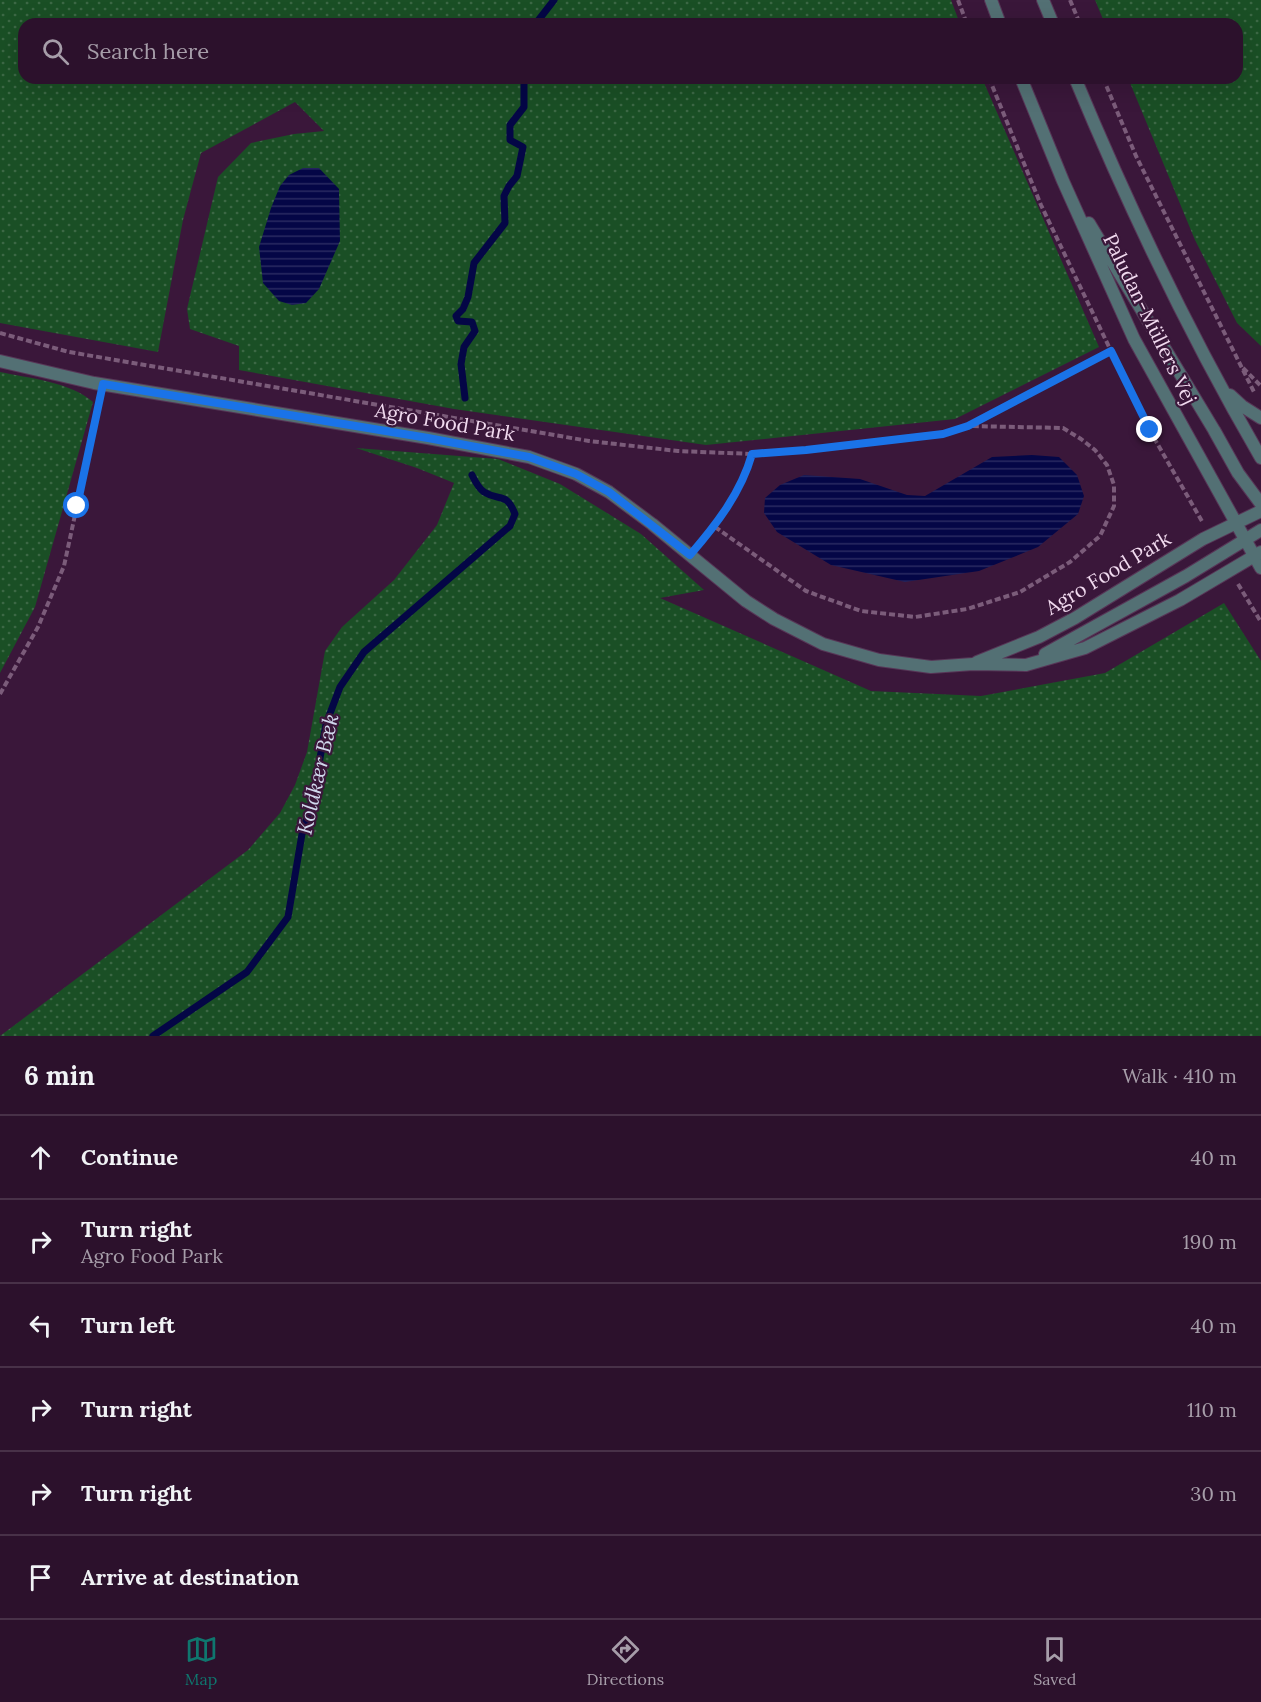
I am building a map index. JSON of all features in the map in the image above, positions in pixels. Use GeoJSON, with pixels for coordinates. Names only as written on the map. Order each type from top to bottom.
{"type":"FeatureCollection","features":[{"type":"Feature","properties":{"kind":"street"},"geometry":{"type":"LineString","coordinates":[[991,0],[998,18]]}},
{"type":"Feature","properties":{"kind":"street"},"geometry":{"type":"LineString","coordinates":[[1043,0],[1050,18]]}},
{"type":"Feature","properties":{"kind":"street","name":"Paludan-Müllers Vej"},"geometry":{"type":"LineString","coordinates":[[1023,84],[1063,181],[1134,339],[1245,541],[1258,554],[1261,568]]}},
{"type":"Feature","properties":{"kind":"street","name":"Paludan-Müllers Vej"},"geometry":{"type":"LineString","coordinates":[[1078,84],[1113,168],[1167,282],[1261,458]]}},
{"type":"Feature","properties":{"kind":"street"},"geometry":{"type":"LineString","coordinates":[[1063,181],[1238,473],[1261,504]]}},
{"type":"Feature","properties":{"kind":"street","name":"Agro Food Park"},"geometry":{"type":"LineString","coordinates":[[0,361],[103,384],[529,457],[576,474],[609,492],[746,601],[774,619],[823,644],[879,660],[931,666],[1026,665],[1085,648],[1180,600],[1258,554]]}},
{"type":"Feature","properties":{"kind":"street"},"geometry":{"type":"LineString","coordinates":[[1223,388],[1242,406],[1261,418]]}},
{"type":"Feature","properties":{"kind":"street","name":"Agro Food Park"},"geometry":{"type":"LineString","coordinates":[[973,664],[1039,637],[1075,618],[1210,535],[1261,511]]}},
{"type":"Feature","properties":{"kind":"street"},"geometry":{"type":"LineString","coordinates":[[1235,523],[1260,531]]}},
{"type":"Feature","properties":{"kind":"street"},"geometry":{"type":"LineString","coordinates":[[1026,665],[1260,531]]}},
{"type":"Feature","properties":{"kind":"path"},"geometry":{"type":"LineString","coordinates":[[958,0],[965,18]]}},
{"type":"Feature","properties":{"kind":"path"},"geometry":{"type":"LineString","coordinates":[[1070,0],[1078,18]]}},
{"type":"Feature","properties":{"kind":"path"},"geometry":{"type":"LineString","coordinates":[[991,84],[1041,205],[1111,351],[1150,430],[1210,535]]}},
{"type":"Feature","properties":{"kind":"path"},"geometry":{"type":"LineString","coordinates":[[1106,84],[1136,156],[1255,394]]}},
{"type":"Feature","properties":{"kind":"path"},"geometry":{"type":"LineString","coordinates":[[0,333],[69,352],[589,441],[678,451],[752,454],[943,434],[968,426],[1111,351]]}},
{"type":"Feature","properties":{"kind":"path"},"geometry":{"type":"LineString","coordinates":[[1240,365],[1261,386]]}},
{"type":"Feature","properties":{"kind":"path"},"geometry":{"type":"LineString","coordinates":[[0,694],[38,627],[64,566],[103,384]]}},
{"type":"Feature","properties":{"kind":"path"},"geometry":{"type":"LineString","coordinates":[[715,527],[806,591],[861,611],[915,617],[967,609],[1020,592],[1070,562],[1100,536],[1114,506],[1114,485],[1107,465],[1095,450],[1063,428],[968,426]]}},
{"type":"Feature","properties":{"kind":"path"},"geometry":{"type":"LineString","coordinates":[[690,555],[715,527],[747,474],[752,454]]}},
{"type":"Feature","properties":{"kind":"path"},"geometry":{"type":"LineString","coordinates":[[1230,570],[1261,622]]}},
{"type":"Feature","properties":{"kind":"green space"},"geometry":{"type":"Polygon","coordinates":[[[0,0],[951,0],[958,18],[18,18],[18,84],[985,84],[1099,347],[955,419],[706,445],[454,409],[239,370],[239,346],[190,329],[187,309],[218,177],[251,143],[294,134],[324,131],[295,102],[201,153],[183,220],[158,352],[0,323],[0,0]]]}},
{"type":"Feature","properties":{"kind":"green space"},"geometry":{"type":"Polygon","coordinates":[[[1095,0],[1261,0],[1261,346],[1237,323],[1195,240],[1130,84],[1243,84],[1243,18],[1102,18],[1095,0]]]}},
{"type":"Feature","properties":{"kind":"green space"},"geometry":{"type":"Polygon","coordinates":[[[0,372],[61,385],[84,395],[93,402],[35,607],[0,673],[0,372]]]}},
{"type":"Feature","properties":{"kind":"green space"},"geometry":{"type":"Polygon","coordinates":[[[356,448],[498,459],[560,484],[641,534],[704,590],[660,598],[871,691],[981,696],[1105,673],[1224,603],[1261,661],[1261,1036],[0,1036],[248,850],[280,813],[295,785],[307,752],[325,651],[342,627],[394,580],[437,525],[454,483],[356,448]]]}},
{"type":"Feature","properties":{"kind":"shaded area"},"geometry":{"type":"Polygon","coordinates":[[[303,168],[319,168],[339,189],[340,241],[319,289],[306,303],[292,305],[279,301],[263,283],[259,247],[280,186],[289,175],[303,168]]]}},
{"type":"Feature","properties":{"kind":"shaded area"},"geometry":{"type":"Polygon","coordinates":[[[1032,455],[1059,457],[1077,475],[1084,496],[1078,514],[1038,547],[979,571],[905,582],[831,565],[777,532],[764,513],[765,498],[780,485],[804,475],[860,479],[907,495],[925,496],[992,457],[1032,455]]]}},
{"type":"Feature","properties":{"kind":"waterway","name":"Koldkær Bæk"},"geometry":{"type":"LineString","coordinates":[[540,18],[554,0]]}},
{"type":"Feature","properties":{"kind":"waterway","name":"Koldkær Bæk"},"geometry":{"type":"LineString","coordinates":[[465,398],[461,364],[464,347],[475,331],[472,322],[458,321],[456,316],[463,309],[468,297],[474,263],[505,223],[504,196],[517,176],[523,147],[510,140],[510,125],[524,107],[524,84]]}},
{"type":"Feature","properties":{"kind":"waterway","name":"Koldkær Bæk"},"geometry":{"type":"LineString","coordinates":[[153,1036],[247,972],[288,917],[302,834],[313,798],[326,724],[340,687],[364,652],[510,526],[515,514],[509,502],[482,490],[472,475]]}},
{"type":"Feature","properties":{"kind":"route"},"geometry":{"type":"LineString","coordinates":[[77,506],[103,384],[529,457],[576,474],[609,492],[690,555],[715,527],[747,474],[752,454],[943,434],[968,426],[1111,351],[1150,430]]}}]}
